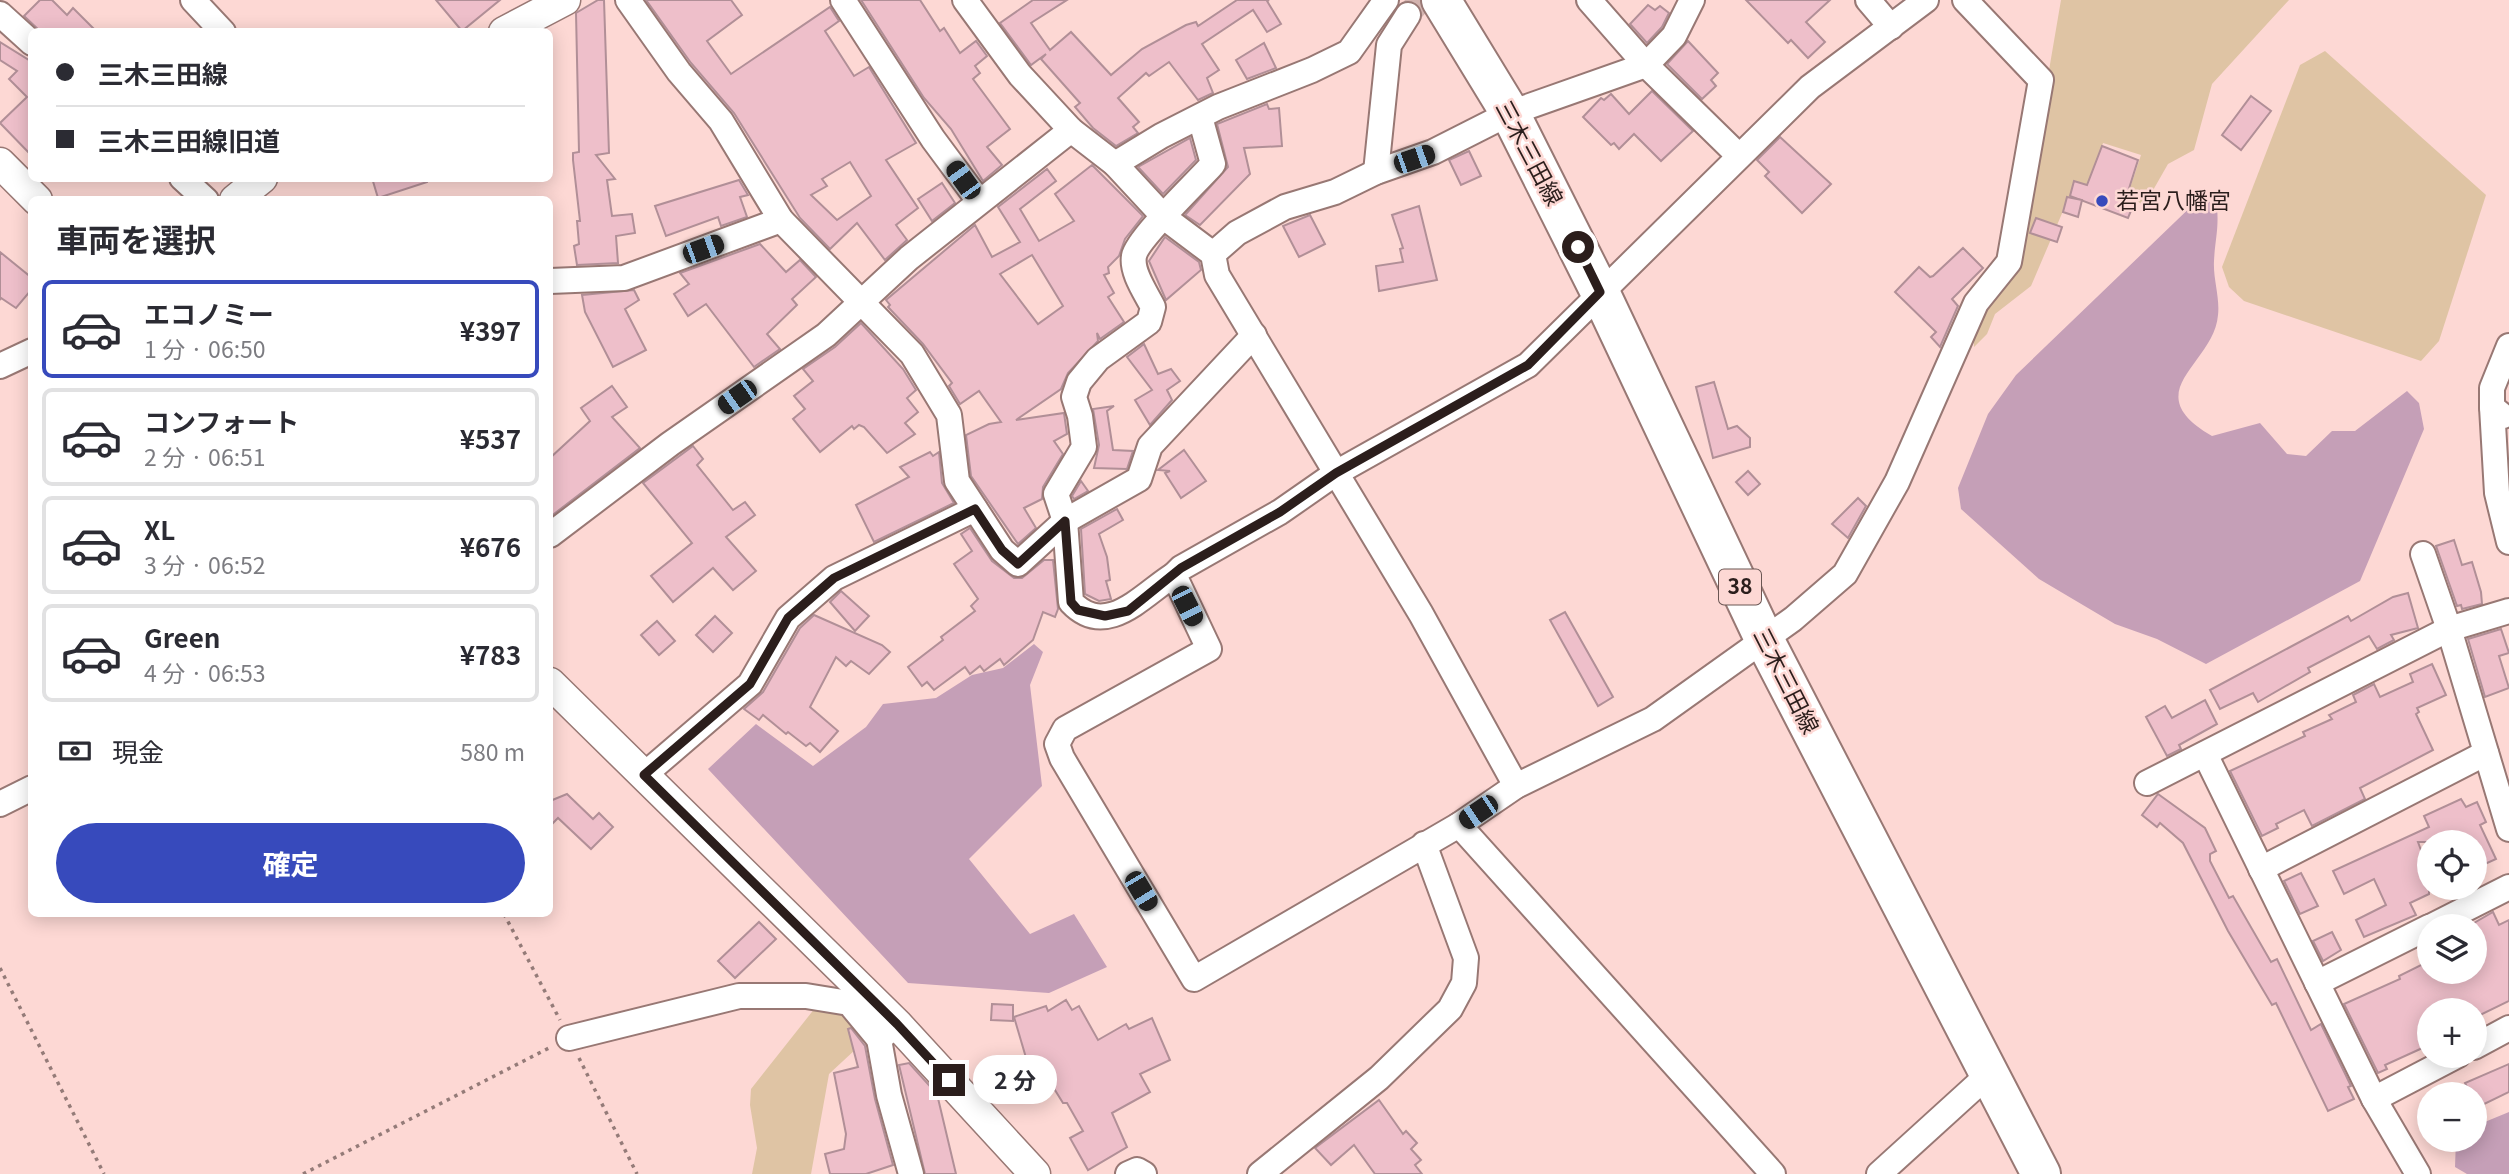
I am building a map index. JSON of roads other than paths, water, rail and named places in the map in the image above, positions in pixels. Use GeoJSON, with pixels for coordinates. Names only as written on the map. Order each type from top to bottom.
{"type":"FeatureCollection","features":[{"type":"Feature","properties":{"kind":"main road","name":"三木三田線"},"geometry":{"type":"LineString","coordinates":[[1425,8],[1510,113],[1600,292],[1764,639],[2041,1174]]}},
{"type":"Feature","properties":{"kind":"street"},"geometry":{"type":"LineString","coordinates":[[193,0],[219,28]]}},
{"type":"Feature","properties":{"kind":"street"},"geometry":{"type":"LineString","coordinates":[[511,28],[565,0]]}},
{"type":"Feature","properties":{"kind":"street"},"geometry":{"type":"LineString","coordinates":[[628,0],[679,72],[721,121],[781,220],[912,354],[949,415],[957,481],[1002,550],[1018,564],[1065,521],[1139,479],[1150,446],[1254,335]]}},
{"type":"Feature","properties":{"kind":"street"},"geometry":{"type":"LineString","coordinates":[[843,0],[933,139],[979,201]]}},
{"type":"Feature","properties":{"kind":"street"},"geometry":{"type":"LineString","coordinates":[[965,0],[1020,75],[1071,130],[1115,164],[1165,218],[1213,254],[1217,275],[1421,614],[1516,786]]}},
{"type":"Feature","properties":{"kind":"street"},"geometry":{"type":"LineString","coordinates":[[1115,164],[1161,136],[1200,117],[1349,52],[1386,0]]}},
{"type":"Feature","properties":{"kind":"street"},"geometry":{"type":"LineString","coordinates":[[1588,0],[1646,65],[1739,156]]}},
{"type":"Feature","properties":{"kind":"street"},"geometry":{"type":"LineString","coordinates":[[1213,254],[1237,233],[1284,207],[1335,192],[1376,172],[1433,152],[1510,113],[1646,65],[1674,36],[1692,0]]}},
{"type":"Feature","properties":{"kind":"street"},"geometry":{"type":"LineString","coordinates":[[1868,0],[1891,27]]}},
{"type":"Feature","properties":{"kind":"street"},"geometry":{"type":"LineString","coordinates":[[1200,117],[1213,164],[1165,218],[1145,236],[1134,256],[1137,273],[1153,307],[1149,322],[1098,359],[1079,382],[1074,397],[1080,416],[1084,447],[1056,494],[1065,521],[1071,602],[1078,610],[1105,616],[1128,611],[1181,568],[1280,512],[1336,473],[1528,365],[1810,87],[1926,0]]}},
{"type":"Feature","properties":{"kind":"street"},"geometry":{"type":"LineString","coordinates":[[1174,575],[1209,649],[1065,730],[1057,744],[1062,758],[1194,979],[1459,825],[1516,786],[1653,719],[1764,639],[1845,574],[1898,482],[1976,303],[2009,262],[2041,80],[1965,0]]}},
{"type":"Feature","properties":{"kind":"street"},"geometry":{"type":"LineString","coordinates":[[1376,172],[1389,45],[1425,8]]}},
{"type":"Feature","properties":{"kind":"street"},"geometry":{"type":"LineString","coordinates":[[0,14],[28,39]]}},
{"type":"Feature","properties":{"kind":"street"},"geometry":{"type":"LineString","coordinates":[[553,533],[670,444],[826,335],[979,201],[1071,130]]}},
{"type":"Feature","properties":{"kind":"street"},"geometry":{"type":"LineString","coordinates":[[0,163],[33,196]]}},
{"type":"Feature","properties":{"kind":"street"},"geometry":{"type":"LineString","coordinates":[[186,182],[202,196]]}},
{"type":"Feature","properties":{"kind":"street"},"geometry":{"type":"LineString","coordinates":[[240,196],[257,182]]}},
{"type":"Feature","properties":{"kind":"street"},"geometry":{"type":"LineString","coordinates":[[553,281],[624,278],[781,220]]}},
{"type":"Feature","properties":{"kind":"street"},"geometry":{"type":"LineString","coordinates":[[2509,345],[2492,388],[2500,414],[2497,493],[2509,542]]}},
{"type":"Feature","properties":{"kind":"street"},"geometry":{"type":"LineString","coordinates":[[0,366],[28,353]]}},
{"type":"Feature","properties":{"kind":"street"},"geometry":{"type":"LineString","coordinates":[[644,775],[750,684],[788,618],[834,578],[975,509]]}},
{"type":"Feature","properties":{"kind":"street"},"geometry":{"type":"LineString","coordinates":[[2423,554],[2449,629],[2509,829]]}},
{"type":"Feature","properties":{"kind":"street"},"geometry":{"type":"LineString","coordinates":[[2147,783],[2449,629],[2509,611]]}},
{"type":"Feature","properties":{"kind":"street"},"geometry":{"type":"LineString","coordinates":[[553,686],[644,775],[888,1031],[1035,1174]]}},
{"type":"Feature","properties":{"kind":"street"},"geometry":{"type":"LineString","coordinates":[[2261,869],[2486,752]]}},
{"type":"Feature","properties":{"kind":"street"},"geometry":{"type":"LineString","coordinates":[[2204,754],[2374,1100],[2418,1174]]}},
{"type":"Feature","properties":{"kind":"street"},"geometry":{"type":"LineString","coordinates":[[0,804],[28,790]]}},
{"type":"Feature","properties":{"kind":"street"},"geometry":{"type":"LineString","coordinates":[[1459,825],[1773,1174]]}},
{"type":"Feature","properties":{"kind":"street"},"geometry":{"type":"LineString","coordinates":[[1260,1174],[1379,1078],[1450,1009],[1464,983],[1466,958],[1424,844]]}},
{"type":"Feature","properties":{"kind":"street"},"geometry":{"type":"LineString","coordinates":[[2456,914],[2509,887]]}},
{"type":"Feature","properties":{"kind":"street"},"geometry":{"type":"LineString","coordinates":[[2317,983],[2417,934]]}},
{"type":"Feature","properties":{"kind":"street"},"geometry":{"type":"LineString","coordinates":[[569,1038],[739,996],[806,996],[849,1003],[888,1031]]}},
{"type":"Feature","properties":{"kind":"street"},"geometry":{"type":"LineString","coordinates":[[2487,1039],[2509,1028]]}},
{"type":"Feature","properties":{"kind":"street"},"geometry":{"type":"LineString","coordinates":[[888,1031],[889,1095],[911,1174]]}},
{"type":"Feature","properties":{"kind":"street"},"geometry":{"type":"LineString","coordinates":[[2374,1100],[2434,1068]]}},
{"type":"Feature","properties":{"kind":"street"},"geometry":{"type":"LineString","coordinates":[[1879,1174],[1989,1074]]}},
{"type":"Feature","properties":{"kind":"street"},"geometry":{"type":"LineString","coordinates":[[1128,1174],[1137,1170],[1144,1174]]}},
{"type":"Feature","properties":{"kind":"tunnel"},"geometry":{"type":"LineString","coordinates":[[1408,15],[1421,0]]}},
{"type":"Feature","properties":{"kind":"place","name":"若宮八幡宮"},"geometry":{"type":"Point","coordinates":[2102,201]}}]}
